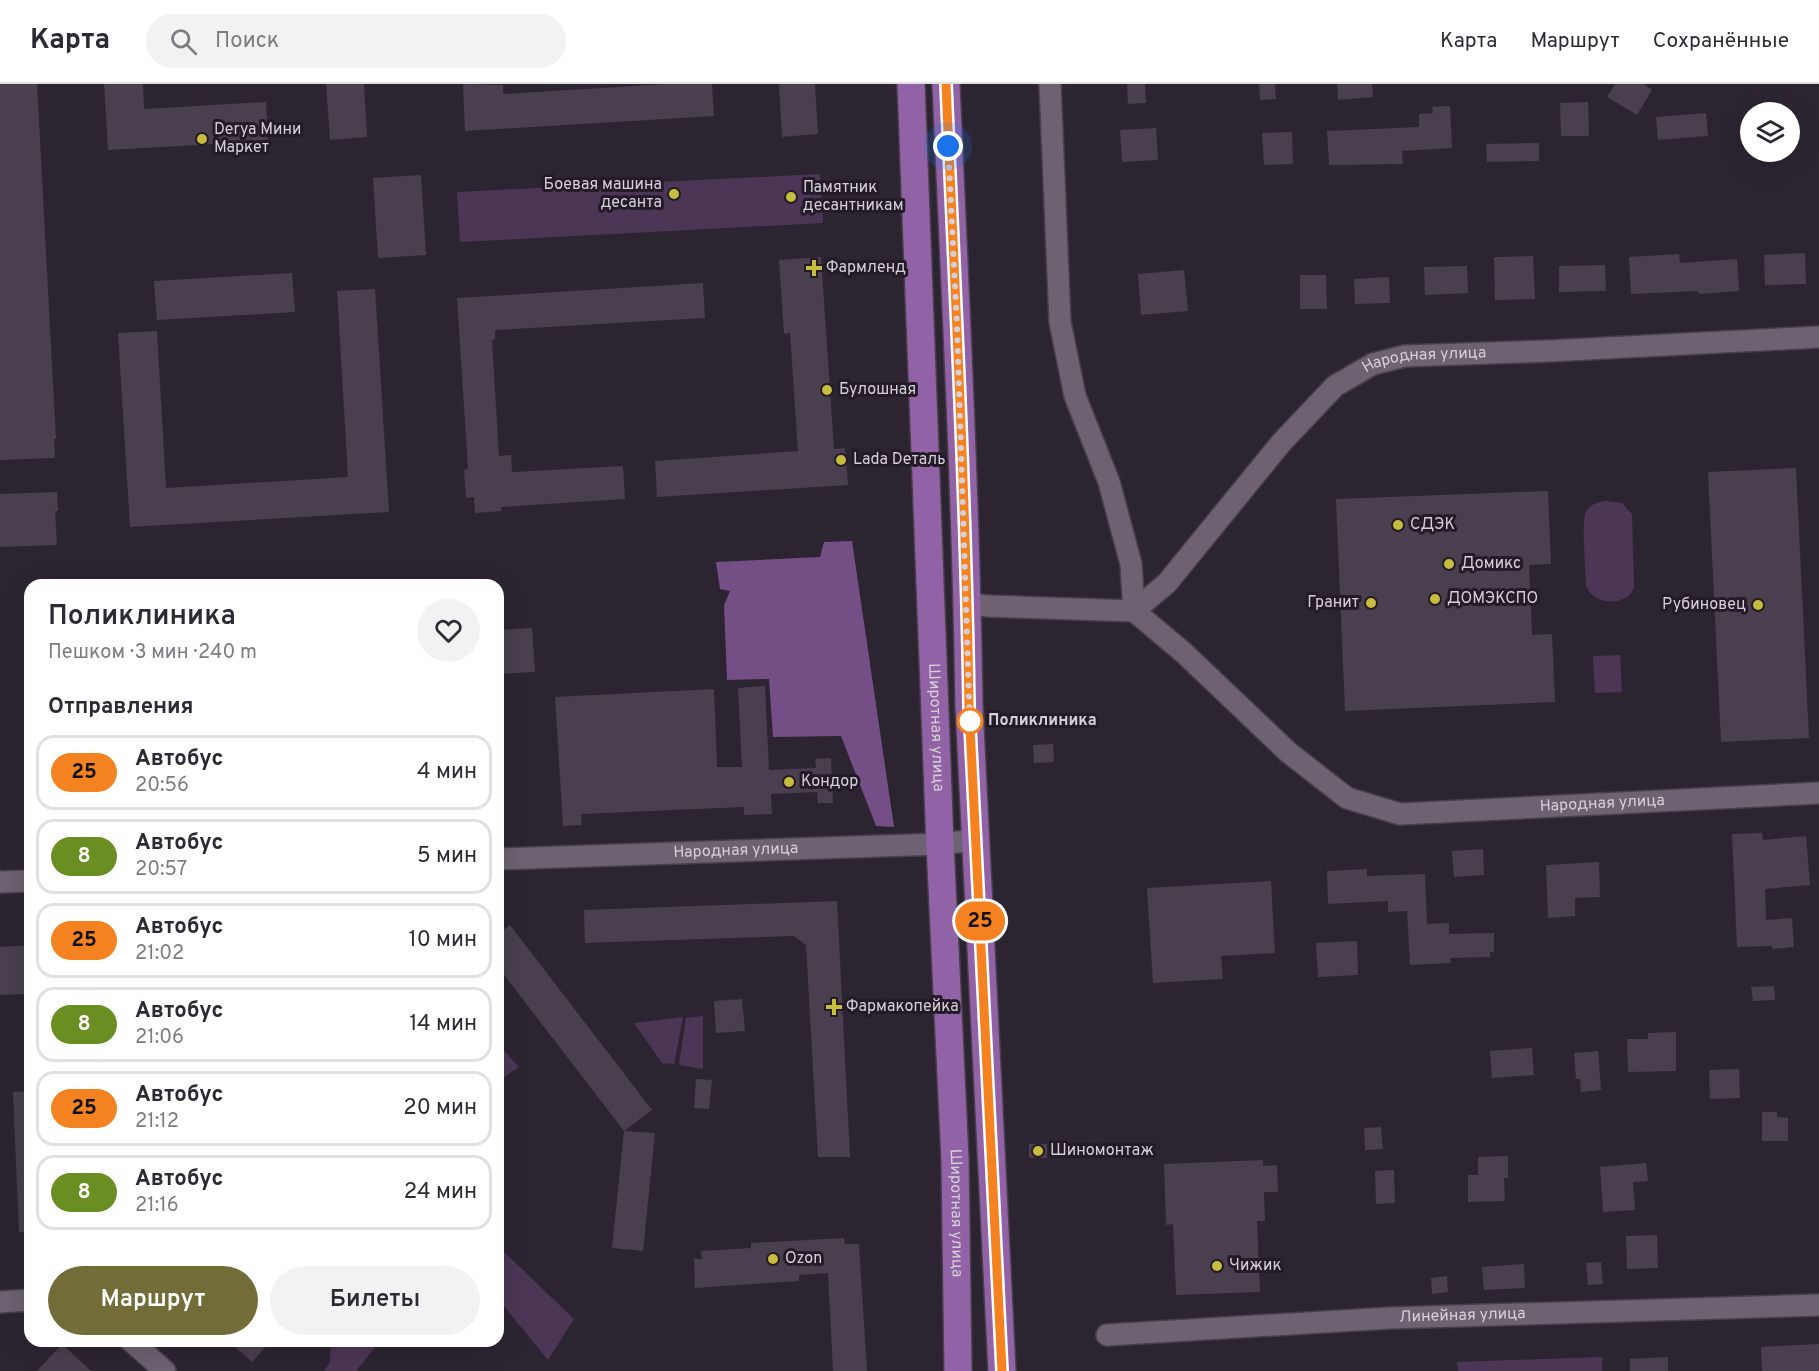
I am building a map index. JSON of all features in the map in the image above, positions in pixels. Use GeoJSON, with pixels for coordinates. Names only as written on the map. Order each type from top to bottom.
{"type":"FeatureCollection","features":[{"type":"Feature","properties":{"kind":"main road","name":"Широтная улица"},"geometry":{"type":"LineString","coordinates":[[911,84],[940,844],[955,1159],[958,1359]]}},
{"type":"Feature","properties":{"kind":"main road","name":"Широтная улица"},"geometry":{"type":"LineString","coordinates":[[946,84],[968,603],[969,706],[1002,1371]]}},
{"type":"Feature","properties":{"kind":"main road"},"geometry":{"type":"LineString","coordinates":[[920,328],[924,341],[930,345],[936,345],[952,337],[957,326]]}},
{"type":"Feature","properties":{"kind":"main road"},"geometry":{"type":"LineString","coordinates":[[922,392],[926,378],[931,372],[944,372],[956,378],[960,390]]}},
{"type":"Feature","properties":{"kind":"main road"},"geometry":{"type":"LineString","coordinates":[[958,1359],[974,1367],[987,1366],[998,1358],[1002,1344]]}},
{"type":"Feature","properties":{"kind":"street"},"geometry":{"type":"LineString","coordinates":[[968,603],[987,606],[1134,611],[1131,564],[1109,482],[1075,396],[1060,322],[1050,84]]}},
{"type":"Feature","properties":{"kind":"street","name":"Народная улица"},"geometry":{"type":"LineString","coordinates":[[1819,337],[1405,356],[1372,364],[1335,386],[1281,443],[1167,583],[1134,611],[1183,652],[1288,752],[1347,798],[1400,814],[1819,793]]}},
{"type":"Feature","properties":{"kind":"street","name":"Народная улица"},"geometry":{"type":"LineString","coordinates":[[504,860],[940,844],[976,840]]}},
{"type":"Feature","properties":{"kind":"street"},"geometry":{"type":"LineString","coordinates":[[0,882],[24,880]]}},
{"type":"Feature","properties":{"kind":"street"},"geometry":{"type":"LineString","coordinates":[[0,1302],[24,1300]]}},
{"type":"Feature","properties":{"kind":"street","name":"Линейная улица"},"geometry":{"type":"LineString","coordinates":[[1107,1335],[1390,1318],[1819,1305]]}},
{"type":"Feature","properties":{"kind":"street"},"geometry":{"type":"LineString","coordinates":[[138,1347],[165,1371]]}},
{"type":"Feature","properties":{"kind":"shaded area"},"geometry":{"type":"Polygon","coordinates":[[[820,174],[823,223],[460,242],[457,192],[820,174]]]}},
{"type":"Feature","properties":{"kind":"shaded area"},"geometry":{"type":"Polygon","coordinates":[[[1606,501],[1622,503],[1632,514],[1634,587],[1631,594],[1618,601],[1596,597],[1586,586],[1584,524],[1586,511],[1595,504],[1606,501]]]}},
{"type":"Feature","properties":{"kind":"shaded area"},"geometry":{"type":"Polygon","coordinates":[[[852,541],[894,827],[876,826],[841,736],[773,737],[769,679],[727,680],[724,605],[730,591],[720,589],[716,562],[820,557],[824,542],[852,541]]]}},
{"type":"Feature","properties":{"kind":"shaded area"},"geometry":{"type":"Polygon","coordinates":[[[1620,655],[1622,692],[1595,693],[1593,656],[1620,655]]]}},
{"type":"Feature","properties":{"kind":"shaded area"},"geometry":{"type":"Polygon","coordinates":[[[703,1016],[703,1069],[679,1065],[686,1018],[703,1016]]]}},
{"type":"Feature","properties":{"kind":"shaded area"},"geometry":{"type":"Polygon","coordinates":[[[683,1017],[674,1064],[662,1063],[634,1023],[683,1017]]]}},
{"type":"Feature","properties":{"kind":"shaded area"},"geometry":{"type":"Polygon","coordinates":[[[504,1051],[519,1067],[504,1077],[504,1051]]]}},
{"type":"Feature","properties":{"kind":"shaded area"},"geometry":{"type":"Polygon","coordinates":[[[504,1252],[574,1319],[548,1360],[504,1306],[504,1252]]]}},
{"type":"Feature","properties":{"kind":"shaded area"},"geometry":{"type":"Polygon","coordinates":[[[331,1347],[375,1347],[356,1371],[324,1371],[330,1362],[331,1347]]]}},
{"type":"Feature","properties":{"kind":"shaded area"},"geometry":{"type":"Polygon","coordinates":[[[1602,1357],[1602,1371],[1458,1371],[1457,1362],[1602,1357]]]}},
{"type":"Feature","properties":{"kind":"building"},"geometry":{"type":"Polygon","coordinates":[[[0,84],[37,84],[56,439],[54,439],[55,458],[0,460],[0,84]]]}},
{"type":"Feature","properties":{"kind":"building"},"geometry":{"type":"Polygon","coordinates":[[[104,84],[143,84],[144,109],[266,102],[268,141],[108,150],[104,84]]]}},
{"type":"Feature","properties":{"kind":"building"},"geometry":{"type":"Polygon","coordinates":[[[326,84],[364,84],[367,137],[330,140],[326,84]]]}},
{"type":"Feature","properties":{"kind":"building"},"geometry":{"type":"Polygon","coordinates":[[[463,84],[503,85],[503,94],[667,84],[712,84],[714,116],[465,131],[463,84]]]}},
{"type":"Feature","properties":{"kind":"building"},"geometry":{"type":"Polygon","coordinates":[[[779,84],[815,84],[818,134],[782,137],[779,84]]]}},
{"type":"Feature","properties":{"kind":"building"},"geometry":{"type":"Polygon","coordinates":[[[1127,84],[1145,84],[1146,103],[1128,104],[1127,84]]]}},
{"type":"Feature","properties":{"kind":"building"},"geometry":{"type":"Polygon","coordinates":[[[1259,84],[1275,84],[1276,99],[1260,100],[1259,84]]]}},
{"type":"Feature","properties":{"kind":"building"},"geometry":{"type":"Polygon","coordinates":[[[1337,84],[1372,84],[1373,97],[1338,100],[1337,84]]]}},
{"type":"Feature","properties":{"kind":"building"},"geometry":{"type":"Polygon","coordinates":[[[1615,84],[1644,84],[1652,90],[1637,115],[1607,97],[1615,84]]]}},
{"type":"Feature","properties":{"kind":"building"},"geometry":{"type":"Polygon","coordinates":[[[1588,102],[1589,136],[1561,136],[1560,103],[1588,102]]]}},
{"type":"Feature","properties":{"kind":"building"},"geometry":{"type":"Polygon","coordinates":[[[1450,106],[1452,148],[1402,151],[1403,164],[1329,165],[1327,131],[1419,127],[1419,114],[1433,113],[1432,107],[1450,106]]]}},
{"type":"Feature","properties":{"kind":"building"},"geometry":{"type":"Polygon","coordinates":[[[1706,113],[1708,136],[1658,140],[1656,117],[1706,113]]]}},
{"type":"Feature","properties":{"kind":"building"},"geometry":{"type":"Polygon","coordinates":[[[1156,128],[1158,160],[1122,162],[1120,130],[1156,128]]]}},
{"type":"Feature","properties":{"kind":"building"},"geometry":{"type":"Polygon","coordinates":[[[1292,132],[1293,164],[1264,165],[1262,133],[1292,132]]]}},
{"type":"Feature","properties":{"kind":"building"},"geometry":{"type":"Polygon","coordinates":[[[1539,143],[1539,161],[1487,162],[1486,144],[1539,143]]]}},
{"type":"Feature","properties":{"kind":"building"},"geometry":{"type":"Polygon","coordinates":[[[421,175],[426,255],[378,258],[373,178],[421,175]]]}},
{"type":"Feature","properties":{"kind":"building"},"geometry":{"type":"Polygon","coordinates":[[[1805,253],[1806,284],[1765,285],[1764,255],[1805,253]]]}},
{"type":"Feature","properties":{"kind":"building"},"geometry":{"type":"Polygon","coordinates":[[[1679,254],[1680,263],[1737,259],[1739,291],[1699,294],[1698,291],[1631,294],[1629,257],[1679,254]]]}},
{"type":"Feature","properties":{"kind":"building"},"geometry":{"type":"Polygon","coordinates":[[[1533,256],[1535,299],[1495,300],[1494,257],[1533,256]]]}},
{"type":"Feature","properties":{"kind":"building"},"geometry":{"type":"Polygon","coordinates":[[[821,257],[834,449],[845,448],[848,485],[657,497],[655,461],[798,451],[790,333],[784,334],[779,260],[821,257]]]}},
{"type":"Feature","properties":{"kind":"building"},"geometry":{"type":"Polygon","coordinates":[[[1605,265],[1606,291],[1559,292],[1559,266],[1605,265]]]}},
{"type":"Feature","properties":{"kind":"building"},"geometry":{"type":"Polygon","coordinates":[[[1467,266],[1468,293],[1425,295],[1424,267],[1467,266]]]}},
{"type":"Feature","properties":{"kind":"building"},"geometry":{"type":"Polygon","coordinates":[[[1184,270],[1188,311],[1141,315],[1138,274],[1184,270]]]}},
{"type":"Feature","properties":{"kind":"building"},"geometry":{"type":"Polygon","coordinates":[[[292,273],[295,312],[157,320],[154,281],[292,273]]]}},
{"type":"Feature","properties":{"kind":"building"},"geometry":{"type":"Polygon","coordinates":[[[1300,275],[1326,275],[1327,309],[1300,309],[1300,275]]]}},
{"type":"Feature","properties":{"kind":"building"},"geometry":{"type":"Polygon","coordinates":[[[1389,277],[1390,303],[1355,304],[1354,279],[1389,277]]]}},
{"type":"Feature","properties":{"kind":"building"},"geometry":{"type":"Polygon","coordinates":[[[703,283],[705,318],[495,330],[495,339],[492,340],[499,456],[511,455],[512,472],[623,466],[625,499],[501,507],[502,511],[475,513],[474,497],[466,498],[464,470],[468,469],[457,298],[703,283]]]}},
{"type":"Feature","properties":{"kind":"building"},"geometry":{"type":"Polygon","coordinates":[[[375,289],[389,512],[130,527],[118,333],[157,331],[166,488],[348,477],[337,291],[375,289]]]}},
{"type":"Feature","properties":{"kind":"building","name":"Рубиновец"},"geometry":{"type":"Polygon","coordinates":[[[1796,468],[1809,738],[1721,742],[1708,472],[1796,468]]]}},
{"type":"Feature","properties":{"kind":"building","name":"ДОМЭКСПО"},"geometry":{"type":"Polygon","coordinates":[[[1548,491],[1551,564],[1529,565],[1532,635],[1552,634],[1555,702],[1345,711],[1336,499],[1548,491]]]}},
{"type":"Feature","properties":{"kind":"building"},"geometry":{"type":"Polygon","coordinates":[[[57,492],[58,511],[55,511],[57,545],[0,547],[0,494],[57,492]]]}},
{"type":"Feature","properties":{"kind":"building"},"geometry":{"type":"Polygon","coordinates":[[[532,628],[535,672],[504,674],[504,630],[532,628]]]}},
{"type":"Feature","properties":{"kind":"building"},"geometry":{"type":"Polygon","coordinates":[[[765,686],[769,770],[816,768],[815,759],[831,758],[833,803],[818,803],[817,792],[771,794],[772,814],[744,815],[744,807],[581,814],[582,825],[563,826],[555,697],[714,689],[717,767],[742,767],[738,688],[765,686]]]}},
{"type":"Feature","properties":{"kind":"building"},"geometry":{"type":"Polygon","coordinates":[[[1053,744],[1054,762],[1034,763],[1033,745],[1053,744]]]}},
{"type":"Feature","properties":{"kind":"building"},"geometry":{"type":"Polygon","coordinates":[[[1762,833],[1763,840],[1806,836],[1810,885],[1765,889],[1766,920],[1792,918],[1794,947],[1773,949],[1772,946],[1737,947],[1732,834],[1762,833]]]}},
{"type":"Feature","properties":{"kind":"building"},"geometry":{"type":"Polygon","coordinates":[[[1483,849],[1484,875],[1454,877],[1452,851],[1483,849]]]}},
{"type":"Feature","properties":{"kind":"building"},"geometry":{"type":"Polygon","coordinates":[[[1599,862],[1600,897],[1575,898],[1575,916],[1548,918],[1546,865],[1599,862]]]}},
{"type":"Feature","properties":{"kind":"building"},"geometry":{"type":"Polygon","coordinates":[[[1367,869],[1367,876],[1425,874],[1427,924],[1449,923],[1449,934],[1494,933],[1494,952],[1490,952],[1490,957],[1450,958],[1451,963],[1410,965],[1407,911],[1388,912],[1388,901],[1328,904],[1327,871],[1367,869]]]}},
{"type":"Feature","properties":{"kind":"building"},"geometry":{"type":"Polygon","coordinates":[[[1271,881],[1275,953],[1221,956],[1223,979],[1153,983],[1147,888],[1271,881]]]}},
{"type":"Feature","properties":{"kind":"building"},"geometry":{"type":"Polygon","coordinates":[[[837,901],[850,1157],[818,1157],[806,945],[794,936],[585,943],[584,910],[837,901]]]}},
{"type":"Feature","properties":{"kind":"building"},"geometry":{"type":"Polygon","coordinates":[[[510,925],[652,1110],[624,1131],[504,975],[504,930],[510,925]]]}},
{"type":"Feature","properties":{"kind":"building"},"geometry":{"type":"Polygon","coordinates":[[[1357,941],[1358,975],[1318,977],[1316,943],[1357,941]]]}},
{"type":"Feature","properties":{"kind":"building"},"geometry":{"type":"Polygon","coordinates":[[[24,945],[24,994],[0,995],[0,947],[24,945]]]}},
{"type":"Feature","properties":{"kind":"building"},"geometry":{"type":"Polygon","coordinates":[[[1774,986],[1775,1000],[1753,1001],[1751,987],[1774,986]]]}},
{"type":"Feature","properties":{"kind":"building"},"geometry":{"type":"Polygon","coordinates":[[[742,999],[745,1031],[716,1033],[714,1001],[742,999]]]}},
{"type":"Feature","properties":{"kind":"building"},"geometry":{"type":"Polygon","coordinates":[[[1676,1032],[1676,1071],[1628,1072],[1627,1039],[1648,1039],[1648,1033],[1676,1032]]]}},
{"type":"Feature","properties":{"kind":"building"},"geometry":{"type":"Polygon","coordinates":[[[1532,1048],[1534,1075],[1492,1078],[1490,1051],[1532,1048]]]}},
{"type":"Feature","properties":{"kind":"building"},"geometry":{"type":"Polygon","coordinates":[[[1598,1051],[1601,1090],[1581,1092],[1580,1079],[1576,1079],[1574,1053],[1598,1051]]]}},
{"type":"Feature","properties":{"kind":"building"},"geometry":{"type":"Polygon","coordinates":[[[1739,1069],[1740,1098],[1710,1099],[1709,1070],[1739,1069]]]}},
{"type":"Feature","properties":{"kind":"building"},"geometry":{"type":"Polygon","coordinates":[[[696,1079],[712,1080],[709,1109],[694,1108],[696,1079]]]}},
{"type":"Feature","properties":{"kind":"building"},"geometry":{"type":"Polygon","coordinates":[[[24,1091],[24,1232],[19,1232],[13,1092],[24,1091]]]}},
{"type":"Feature","properties":{"kind":"building"},"geometry":{"type":"Polygon","coordinates":[[[1762,1112],[1777,1112],[1777,1117],[1788,1118],[1788,1141],[1762,1141],[1762,1112]]]}},
{"type":"Feature","properties":{"kind":"building"},"geometry":{"type":"Polygon","coordinates":[[[1381,1127],[1383,1149],[1365,1150],[1364,1128],[1381,1127]]]}},
{"type":"Feature","properties":{"kind":"building"},"geometry":{"type":"Polygon","coordinates":[[[624,1131],[655,1133],[643,1251],[612,1248],[624,1131]]]}},
{"type":"Feature","properties":{"kind":"building","name":"Шиномонтаж"},"geometry":{"type":"Polygon","coordinates":[[[1029,1144],[1047,1144],[1047,1158],[1029,1158],[1029,1144]]]}},
{"type":"Feature","properties":{"kind":"building"},"geometry":{"type":"Polygon","coordinates":[[[1508,1156],[1508,1178],[1504,1178],[1505,1201],[1468,1202],[1468,1175],[1478,1175],[1478,1157],[1508,1156]]]}},
{"type":"Feature","properties":{"kind":"building"},"geometry":{"type":"Polygon","coordinates":[[[1263,1160],[1263,1166],[1277,1165],[1278,1192],[1264,1192],[1265,1221],[1257,1221],[1260,1292],[1176,1295],[1173,1224],[1166,1225],[1164,1164],[1263,1160]]]}},
{"type":"Feature","properties":{"kind":"building"},"geometry":{"type":"Polygon","coordinates":[[[1646,1163],[1648,1181],[1633,1182],[1635,1210],[1603,1212],[1600,1167],[1646,1163]]]}},
{"type":"Feature","properties":{"kind":"building"},"geometry":{"type":"Polygon","coordinates":[[[1394,1170],[1395,1203],[1376,1204],[1375,1171],[1394,1170]]]}},
{"type":"Feature","properties":{"kind":"building"},"geometry":{"type":"Polygon","coordinates":[[[1657,1235],[1658,1268],[1627,1269],[1626,1236],[1657,1235]]]}},
{"type":"Feature","properties":{"kind":"building"},"geometry":{"type":"Polygon","coordinates":[[[844,1238],[845,1244],[859,1244],[867,1371],[833,1371],[828,1273],[799,1275],[799,1281],[695,1288],[694,1259],[702,1259],[701,1251],[751,1248],[751,1243],[844,1238]]]}},
{"type":"Feature","properties":{"kind":"building"},"geometry":{"type":"Polygon","coordinates":[[[1601,1262],[1603,1284],[1588,1285],[1586,1263],[1601,1262]]]}},
{"type":"Feature","properties":{"kind":"building"},"geometry":{"type":"Polygon","coordinates":[[[1524,1264],[1525,1288],[1484,1290],[1482,1267],[1524,1264]]]}},
{"type":"Feature","properties":{"kind":"building"},"geometry":{"type":"Polygon","coordinates":[[[1447,1276],[1448,1292],[1432,1294],[1431,1278],[1447,1276]]]}},
{"type":"Feature","properties":{"kind":"building"},"geometry":{"type":"Polygon","coordinates":[[[1819,1344],[1819,1371],[1762,1371],[1761,1347],[1819,1344]]]}},
{"type":"Feature","properties":{"kind":"building"},"geometry":{"type":"Polygon","coordinates":[[[59,1347],[65,1347],[91,1371],[37,1371],[59,1347]]]}},
{"type":"Feature","properties":{"kind":"building"},"geometry":{"type":"Polygon","coordinates":[[[236,1347],[266,1347],[252,1362],[236,1347]]]}},
{"type":"Feature","properties":{"kind":"building"},"geometry":{"type":"Polygon","coordinates":[[[1668,1357],[1668,1371],[1630,1371],[1630,1359],[1668,1357]]]}},
{"type":"Feature","properties":{"kind":"bus line","name":"25"},"geometry":{"type":"LineString","coordinates":[[946,84],[968,603],[969,706],[1002,1371]]}},
{"type":"Feature","properties":{"kind":"place","name":"Derya Мини Маркет"},"geometry":{"type":"Point","coordinates":[202,139]}},
{"type":"Feature","properties":{"kind":"place","name":"Боевая машина десанта"},"geometry":{"type":"Point","coordinates":[674,194]}},
{"type":"Feature","properties":{"kind":"place","name":"Памятник десантникам"},"geometry":{"type":"Point","coordinates":[791,197]}},
{"type":"Feature","properties":{"kind":"place","name":"Фармленд"},"geometry":{"type":"Point","coordinates":[814,268]}},
{"type":"Feature","properties":{"kind":"place","name":"Булошная"},"geometry":{"type":"Point","coordinates":[827,390]}},
{"type":"Feature","properties":{"kind":"place","name":"Lada Dеталь"},"geometry":{"type":"Point","coordinates":[841,460]}},
{"type":"Feature","properties":{"kind":"place","name":"СДЭК"},"geometry":{"type":"Point","coordinates":[1398,525]}},
{"type":"Feature","properties":{"kind":"place","name":"Домикс"},"geometry":{"type":"Point","coordinates":[1449,564]}},
{"type":"Feature","properties":{"kind":"place","name":"ДОМЭКСПО"},"geometry":{"type":"Point","coordinates":[1435,599]}},
{"type":"Feature","properties":{"kind":"place","name":"Гранит"},"geometry":{"type":"Point","coordinates":[1371,603]}},
{"type":"Feature","properties":{"kind":"place","name":"Рубиновец"},"geometry":{"type":"Point","coordinates":[1758,605]}},
{"type":"Feature","properties":{"kind":"place","name":"Поликлиника"},"geometry":{"type":"Point","coordinates":[970,721]}},
{"type":"Feature","properties":{"kind":"place","name":"Кондор"},"geometry":{"type":"Point","coordinates":[789,782]}},
{"type":"Feature","properties":{"kind":"place","name":"Фармакопейка"},"geometry":{"type":"Point","coordinates":[834,1007]}},
{"type":"Feature","properties":{"kind":"place","name":"Шиномонтаж"},"geometry":{"type":"Point","coordinates":[1038,1151]}},
{"type":"Feature","properties":{"kind":"place","name":"Ozon"},"geometry":{"type":"Point","coordinates":[773,1259]}},
{"type":"Feature","properties":{"kind":"place","name":"Чижик"},"geometry":{"type":"Point","coordinates":[1217,1266]}},
{"type":"Feature","properties":{"kind":"route"},"geometry":{"type":"LineString","coordinates":[[948,146],[968,603],[970,728],[970,721]]}}]}
